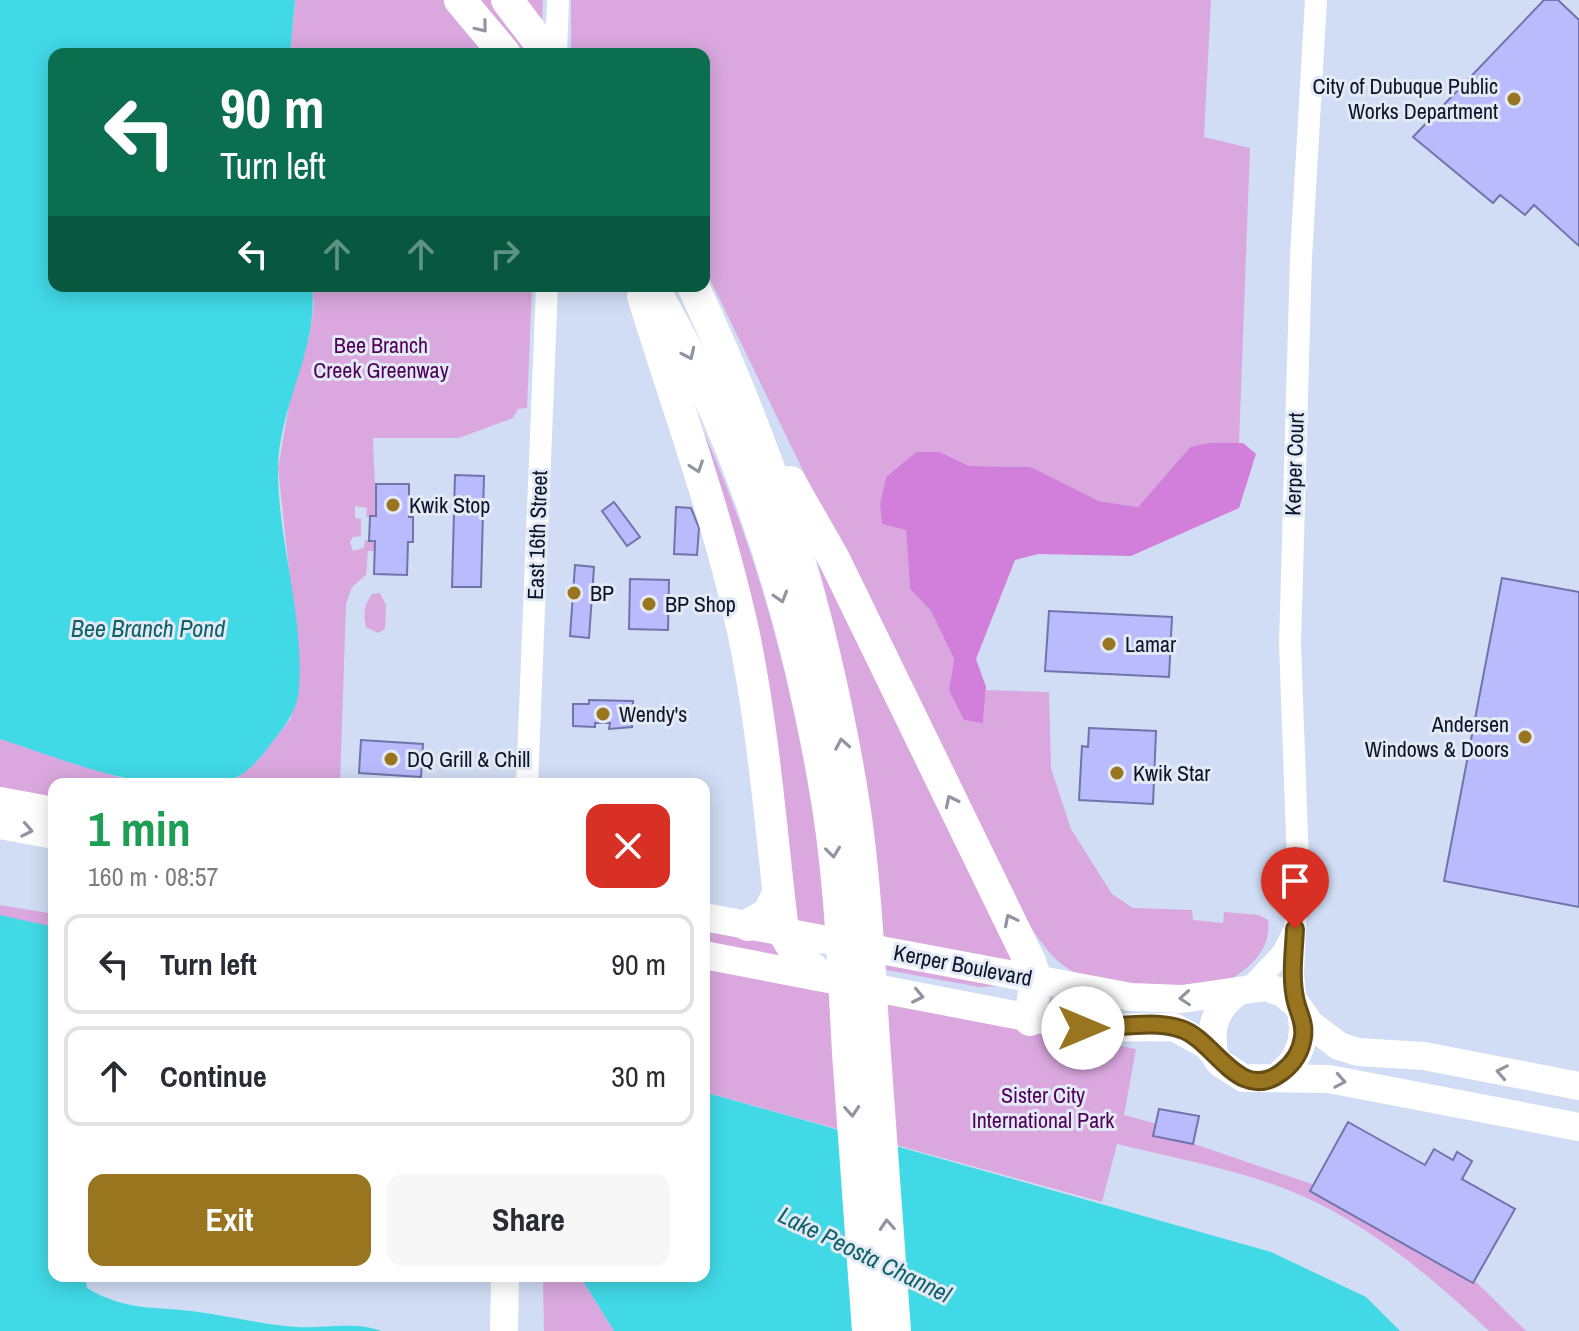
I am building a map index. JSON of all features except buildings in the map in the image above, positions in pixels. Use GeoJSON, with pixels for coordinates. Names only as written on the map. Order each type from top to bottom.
{"type":"FeatureCollection","features":[{"type":"Feature","properties":{"kind":"highway"},"geometry":{"type":"LineString","coordinates":[[460,0],[500,48]]}},
{"type":"Feature","properties":{"kind":"highway"},"geometry":{"type":"LineString","coordinates":[[507,0],[543,48]]}},
{"type":"Feature","properties":{"kind":"highway"},"geometry":{"type":"LineString","coordinates":[[641,292],[729,571],[754,697],[783,931],[796,953],[819,975]]}},
{"type":"Feature","properties":{"kind":"highway"},"geometry":{"type":"LineString","coordinates":[[655,292],[678,331],[719,418],[753,505],[803,678],[825,783],[839,897],[868,1331]]}},
{"type":"Feature","properties":{"kind":"highway"},"geometry":{"type":"LineString","coordinates":[[696,292],[742,395],[794,535],[818,626],[855,812],[865,904],[895,1331]]}},
{"type":"Feature","properties":{"kind":"highway"},"geometry":{"type":"LineString","coordinates":[[742,395],[834,559],[1021,941],[1036,979],[1030,1020]]}},
{"type":"Feature","properties":{"kind":"highway"},"geometry":{"type":"LineString","coordinates":[[748,925],[768,914],[778,894]]}},
{"type":"Feature","properties":{"kind":"main road"},"geometry":{"type":"LineString","coordinates":[[0,801],[48,810]]}},
{"type":"Feature","properties":{"kind":"main road"},"geometry":{"type":"LineString","coordinates":[[0,825],[48,834]]}},
{"type":"Feature","properties":{"kind":"main road","name":"Kerper Boulevard"},"geometry":{"type":"LineString","coordinates":[[710,918],[1159,999],[1244,989],[1275,990],[1298,1008],[1319,1033],[1339,1046],[1358,1052],[1424,1056],[1579,1086]]}},
{"type":"Feature","properties":{"kind":"main road","name":"Kerper Boulevard"},"geometry":{"type":"LineString","coordinates":[[710,956],[819,975],[1030,1020],[1083,1028],[1174,1027],[1189,1032],[1214,1053],[1220,1063],[1243,1078],[1329,1079],[1579,1127]]}},
{"type":"Feature","properties":{"kind":"main road"},"geometry":{"type":"LineString","coordinates":[[1214,1053],[1214,1021],[1223,1005],[1244,989]]}},
{"type":"Feature","properties":{"kind":"main road"},"geometry":{"type":"LineString","coordinates":[[1275,1078],[1292,1065],[1301,1048],[1298,1008]]}},
{"type":"Feature","properties":{"kind":"main road"},"geometry":{"type":"LineString","coordinates":[[504,1331],[505,1282]]}},
{"type":"Feature","properties":{"kind":"street"},"geometry":{"type":"LineString","coordinates":[[556,48],[558,0]]}},
{"type":"Feature","properties":{"kind":"street","name":"Kerper Court"},"geometry":{"type":"LineString","coordinates":[[1298,1008],[1295,929],[1298,827],[1290,698],[1293,505],[1304,196],[1316,0]]}},
{"type":"Feature","properties":{"kind":"street","name":"East 16th Street"},"geometry":{"type":"LineString","coordinates":[[527,778],[547,292]]}},
{"type":"Feature","properties":{"kind":"street"},"geometry":{"type":"LineString","coordinates":[[1244,989],[1283,953],[1295,929]]}},
{"type":"Feature","properties":{"kind":"green space"},"geometry":{"type":"Polygon","coordinates":[[[295,0],[543,0],[541,48],[291,48],[295,0]]]}},
{"type":"Feature","properties":{"kind":"green space"},"geometry":{"type":"Polygon","coordinates":[[[571,0],[1211,0],[1204,137],[1250,148],[1239,443],[1190,447],[1138,507],[1099,501],[1031,467],[969,466],[940,452],[916,452],[886,477],[880,504],[906,530],[910,589],[931,611],[954,659],[949,690],[983,723],[986,690],[1049,692],[1051,768],[1071,829],[1112,894],[1133,908],[1192,910],[1193,920],[1223,923],[1224,912],[1259,915],[1268,920],[1267,940],[1263,948],[1252,963],[1236,976],[1228,981],[1144,987],[1101,982],[1064,966],[1044,946],[994,863],[710,279],[710,48],[571,48],[571,0]]]}},
{"type":"Feature","properties":{"kind":"green space","name":"Bee Branch Creek Greenway"},"geometry":{"type":"Polygon","coordinates":[[[313,292],[532,292],[527,408],[518,409],[513,418],[459,438],[373,438],[376,516],[366,517],[367,508],[355,506],[355,518],[361,519],[361,536],[353,537],[350,542],[353,551],[364,548],[365,540],[375,541],[374,551],[368,551],[366,575],[352,587],[346,604],[340,778],[237,778],[258,760],[291,718],[299,663],[278,468],[290,400],[309,337],[313,292]]]}},
{"type":"Feature","properties":{"kind":"green space"},"geometry":{"type":"Polygon","coordinates":[[[685,392],[740,521],[780,654],[809,790],[828,929],[795,920],[685,392]]]}},
{"type":"Feature","properties":{"kind":"green space"},"geometry":{"type":"Polygon","coordinates":[[[808,532],[1015,962],[884,940],[872,837],[847,683],[808,532]]]}},
{"type":"Feature","properties":{"kind":"green space"},"geometry":{"type":"Polygon","coordinates":[[[380,593],[386,605],[385,629],[378,633],[366,627],[364,614],[372,594],[380,593]]]}},
{"type":"Feature","properties":{"kind":"green space"},"geometry":{"type":"Polygon","coordinates":[[[0,739],[121,778],[48,778],[48,802],[0,793],[0,739]]]}},
{"type":"Feature","properties":{"kind":"green space"},"geometry":{"type":"Polygon","coordinates":[[[0,905],[48,913],[48,934],[0,922],[0,905]]]}},
{"type":"Feature","properties":{"kind":"green space"},"geometry":{"type":"Polygon","coordinates":[[[710,930],[762,937],[784,953],[784,957],[710,945],[710,930]]]}},
{"type":"Feature","properties":{"kind":"green space"},"geometry":{"type":"Polygon","coordinates":[[[885,958],[997,986],[980,987],[886,970],[885,958]]]}},
{"type":"Feature","properties":{"kind":"green space","name":"Sister City International Park"},"geometry":{"type":"Polygon","coordinates":[[[710,964],[1136,1049],[1124,1115],[1157,1124],[1156,1131],[1312,1184],[1475,1281],[1526,1331],[1489,1331],[1423,1273],[1351,1222],[1300,1195],[1233,1172],[1117,1144],[1102,1202],[710,1094],[710,964]]]}},
{"type":"Feature","properties":{"kind":"green space"},"geometry":{"type":"Polygon","coordinates":[[[543,1282],[584,1282],[614,1331],[544,1331],[543,1282]]]}},
{"type":"Feature","properties":{"kind":"shaded area"},"geometry":{"type":"Polygon","coordinates":[[[1210,443],[1243,443],[1256,454],[1239,508],[1131,556],[1038,554],[1015,560],[976,659],[986,687],[983,723],[964,720],[949,690],[954,659],[931,611],[910,589],[906,530],[882,524],[880,504],[886,477],[916,452],[940,452],[969,466],[1031,467],[1099,501],[1138,507],[1190,447],[1210,443]]]}},
{"type":"Feature","properties":{"kind":"water","name":"Bee Branch Pond"},"geometry":{"type":"Polygon","coordinates":[[[0,0],[295,0],[291,48],[48,48],[48,292],[312,292],[310,332],[284,424],[278,470],[300,660],[298,696],[293,711],[254,764],[235,778],[126,778],[0,739],[0,0]]]}},
{"type":"Feature","properties":{"kind":"water"},"geometry":{"type":"Polygon","coordinates":[[[0,915],[48,926],[48,1282],[86,1282],[87,1288],[101,1296],[128,1305],[296,1327],[350,1326],[381,1331],[0,1331],[0,915]]]}},
{"type":"Feature","properties":{"kind":"water","name":"Lake Peosta Channel"},"geometry":{"type":"Polygon","coordinates":[[[710,1094],[1271,1252],[1366,1297],[1400,1331],[614,1331],[584,1282],[710,1282],[710,1094]]]}},
{"type":"Feature","properties":{"kind":"place","name":"City of Dubuque Public Works Department"},"geometry":{"type":"Point","coordinates":[1514,99]}},
{"type":"Feature","properties":{"kind":"place","name":"Kwik Stop"},"geometry":{"type":"Point","coordinates":[393,505]}},
{"type":"Feature","properties":{"kind":"place","name":"BP"},"geometry":{"type":"Point","coordinates":[574,593]}},
{"type":"Feature","properties":{"kind":"place","name":"BP Shop"},"geometry":{"type":"Point","coordinates":[649,604]}},
{"type":"Feature","properties":{"kind":"place","name":"Lamar"},"geometry":{"type":"Point","coordinates":[1109,644]}},
{"type":"Feature","properties":{"kind":"place","name":"Wendy's"},"geometry":{"type":"Point","coordinates":[603,714]}},
{"type":"Feature","properties":{"kind":"place","name":"Andersen Windows & Doors"},"geometry":{"type":"Point","coordinates":[1525,737]}},
{"type":"Feature","properties":{"kind":"place","name":"DQ Grill & Chill"},"geometry":{"type":"Point","coordinates":[391,759]}},
{"type":"Feature","properties":{"kind":"place","name":"Kwik Star"},"geometry":{"type":"Point","coordinates":[1117,773]}},
{"type":"Feature","properties":{"kind":"route"},"geometry":{"type":"LineString","coordinates":[[1083,1028],[1156,1025],[1182,1029],[1208,1046],[1220,1063],[1243,1078],[1275,1078],[1292,1065],[1304,1035],[1293,974],[1295,929]]}}]}
